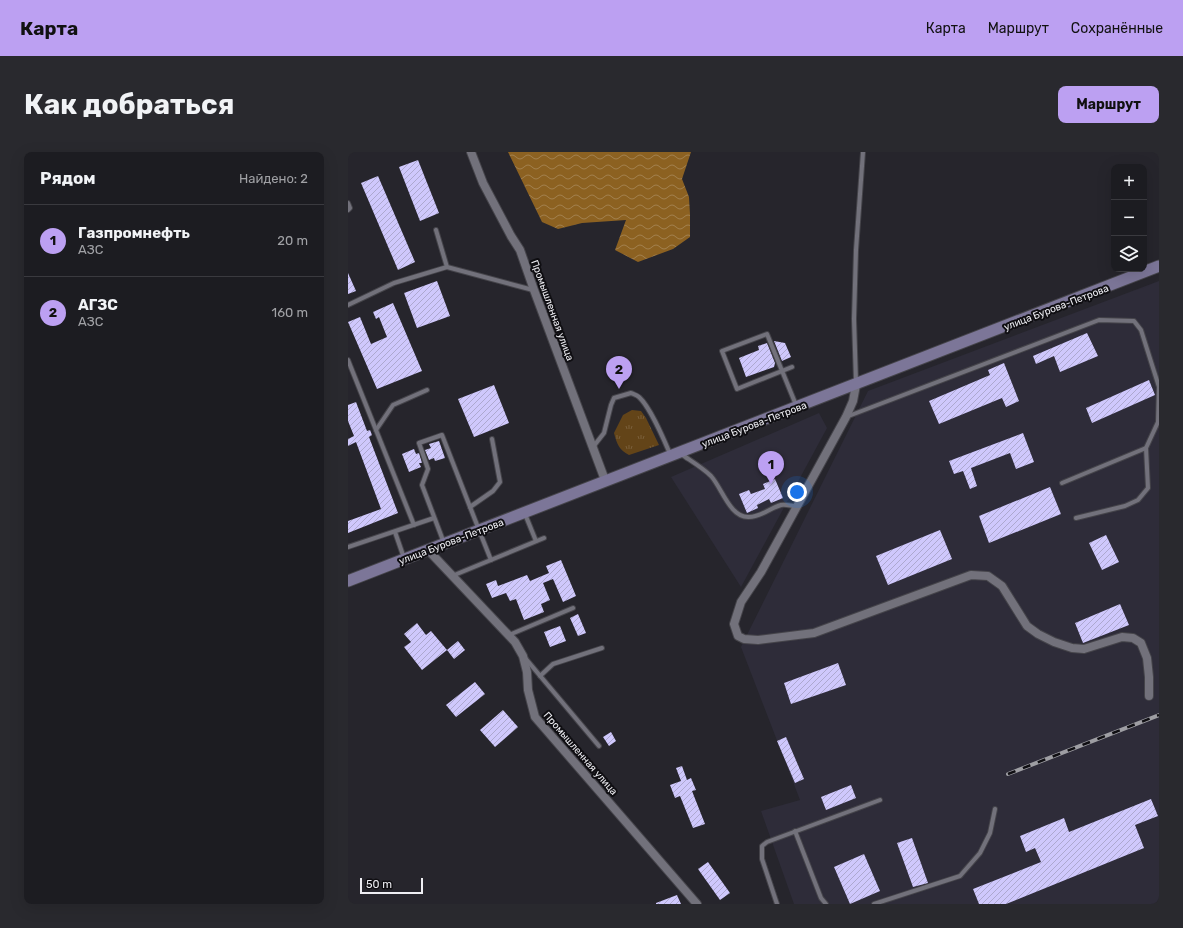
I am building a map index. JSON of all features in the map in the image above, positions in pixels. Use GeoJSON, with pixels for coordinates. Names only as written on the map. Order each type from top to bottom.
{"type":"FeatureCollection","features":[{"type":"Feature","properties":{"kind":"main road","name":"улица Бурова-Петрова"},"geometry":{"type":"LineString","coordinates":[[348,581],[605,480],[797,408],[1159,266]]}},
{"type":"Feature","properties":{"kind":"street","name":"Промышленная улица"},"geometry":{"type":"LineString","coordinates":[[471,152],[483,183],[520,250],[605,480]]}},
{"type":"Feature","properties":{"kind":"street"},"geometry":{"type":"LineString","coordinates":[[856,385],[853,401],[846,418],[796,506],[761,572],[741,602],[734,624],[738,636],[744,639],[758,640],[814,633],[971,575],[988,576],[1002,586],[1027,626],[1038,634],[1054,642],[1072,648],[1084,649],[1122,637],[1133,638],[1141,643],[1147,658],[1149,696]]}},
{"type":"Feature","properties":{"kind":"street","name":"Промышленная улица"},"geometry":{"type":"LineString","coordinates":[[428,550],[515,642],[523,656],[527,672],[528,690],[535,717],[697,904]]}},
{"type":"Feature","properties":{"kind":"lane"},"geometry":{"type":"LineString","coordinates":[[856,385],[854,311],[856,250],[863,152]]}},
{"type":"Feature","properties":{"kind":"lane"},"geometry":{"type":"LineString","coordinates":[[348,203],[350,208],[348,210]]}},
{"type":"Feature","properties":{"kind":"lane"},"geometry":{"type":"LineString","coordinates":[[436,230],[446,267]]}},
{"type":"Feature","properties":{"kind":"lane"},"geometry":{"type":"LineString","coordinates":[[348,305],[394,283],[446,267],[534,290]]}},
{"type":"Feature","properties":{"kind":"lane"},"geometry":{"type":"LineString","coordinates":[[846,418],[1099,320],[1134,321],[1141,330],[1159,387],[1158,422],[1146,448],[1148,488],[1138,500],[1125,506],[1076,518]]}},
{"type":"Feature","properties":{"kind":"lane"},"geometry":{"type":"LineString","coordinates":[[792,367],[782,371],[737,389],[722,351],[768,334],[782,371],[797,408]]}},
{"type":"Feature","properties":{"kind":"lane"},"geometry":{"type":"LineString","coordinates":[[348,360],[414,526]]}},
{"type":"Feature","properties":{"kind":"lane"},"geometry":{"type":"LineString","coordinates":[[376,430],[394,405],[427,390]]}},
{"type":"Feature","properties":{"kind":"lane"},"geometry":{"type":"LineString","coordinates":[[593,447],[604,433],[614,398],[631,393],[638,396],[646,407],[675,454],[709,475],[716,483],[728,504],[739,515],[749,517],[769,511],[781,505],[796,506]]}},
{"type":"Feature","properties":{"kind":"lane"},"geometry":{"type":"LineString","coordinates":[[444,544],[422,485],[428,469],[419,444],[442,435],[491,560]]}},
{"type":"Feature","properties":{"kind":"lane"},"geometry":{"type":"LineString","coordinates":[[470,507],[493,491],[500,482],[492,439]]}},
{"type":"Feature","properties":{"kind":"lane"},"geometry":{"type":"LineString","coordinates":[[1062,483],[1146,448]]}},
{"type":"Feature","properties":{"kind":"lane"},"geometry":{"type":"LineString","coordinates":[[524,512],[536,541]]}},
{"type":"Feature","properties":{"kind":"lane"},"geometry":{"type":"LineString","coordinates":[[348,547],[434,518]]}},
{"type":"Feature","properties":{"kind":"lane"},"geometry":{"type":"LineString","coordinates":[[395,532],[404,559]]}},
{"type":"Feature","properties":{"kind":"lane"},"geometry":{"type":"LineString","coordinates":[[452,576],[544,538]]}},
{"type":"Feature","properties":{"kind":"lane"},"geometry":{"type":"LineString","coordinates":[[509,636],[573,608]]}},
{"type":"Feature","properties":{"kind":"lane"},"geometry":{"type":"LineString","coordinates":[[540,676],[553,664],[602,648]]}},
{"type":"Feature","properties":{"kind":"lane"},"geometry":{"type":"LineString","coordinates":[[523,656],[600,746]]}},
{"type":"Feature","properties":{"kind":"lane"},"geometry":{"type":"LineString","coordinates":[[777,904],[762,859],[762,846],[767,842],[795,831],[880,800]]}},
{"type":"Feature","properties":{"kind":"lane"},"geometry":{"type":"LineString","coordinates":[[874,904],[960,876],[980,854],[990,833],[995,809]]}},
{"type":"Feature","properties":{"kind":"lane"},"geometry":{"type":"LineString","coordinates":[[795,831],[821,898],[826,904]]}},
{"type":"Feature","properties":{"kind":"shaded area"},"geometry":{"type":"Polygon","coordinates":[[[1159,281],[1159,904],[794,904],[761,811],[800,800],[741,647],[868,391],[1159,281]]]}},
{"type":"Feature","properties":{"kind":"shaded area"},"geometry":{"type":"Polygon","coordinates":[[[819,413],[827,428],[741,587],[671,477],[819,413]]]}},
{"type":"Feature","properties":{"kind":"green space"},"geometry":{"type":"Polygon","coordinates":[[[632,410],[641,411],[659,445],[629,455],[619,446],[614,433],[623,415],[632,410]]]}},
{"type":"Feature","properties":{"kind":"water"},"geometry":{"type":"Polygon","coordinates":[[[508,152],[691,152],[682,179],[689,197],[690,237],[673,249],[638,262],[615,250],[626,220],[582,223],[558,229],[542,222],[508,152]]]}},
{"type":"Feature","properties":{"kind":"building"},"geometry":{"type":"Polygon","coordinates":[[[418,160],[439,213],[420,221],[399,167],[418,160]]]}},
{"type":"Feature","properties":{"kind":"building"},"geometry":{"type":"Polygon","coordinates":[[[378,176],[415,262],[398,270],[361,183],[378,176]]]}},
{"type":"Feature","properties":{"kind":"building"},"geometry":{"type":"Polygon","coordinates":[[[348,273],[356,291],[348,294],[348,273]]]}},
{"type":"Feature","properties":{"kind":"building"},"geometry":{"type":"Polygon","coordinates":[[[437,281],[450,316],[417,328],[404,293],[437,281]]]}},
{"type":"Feature","properties":{"kind":"building"},"geometry":{"type":"Polygon","coordinates":[[[393,303],[422,371],[377,389],[348,322],[360,317],[371,344],[387,337],[379,317],[376,319],[373,312],[393,303]]]}},
{"type":"Feature","properties":{"kind":"building"},"geometry":{"type":"Polygon","coordinates":[[[1087,333],[1098,356],[1060,372],[1054,356],[1036,364],[1033,356],[1087,333]]]}},
{"type":"Feature","properties":{"kind":"building"},"geometry":{"type":"Polygon","coordinates":[[[774,341],[785,343],[791,357],[782,361],[774,341]]]}},
{"type":"Feature","properties":{"kind":"building"},"geometry":{"type":"Polygon","coordinates":[[[767,343],[775,363],[774,367],[746,377],[739,358],[759,350],[758,346],[767,343]]]}},
{"type":"Feature","properties":{"kind":"building"},"geometry":{"type":"Polygon","coordinates":[[[1004,363],[1019,401],[1006,407],[1002,398],[939,424],[929,401],[990,375],[988,370],[1004,363]]]}},
{"type":"Feature","properties":{"kind":"building"},"geometry":{"type":"Polygon","coordinates":[[[1149,380],[1155,395],[1092,423],[1086,408],[1149,380]]]}},
{"type":"Feature","properties":{"kind":"building"},"geometry":{"type":"Polygon","coordinates":[[[494,385],[509,423],[474,437],[458,399],[494,385]]]}},
{"type":"Feature","properties":{"kind":"building"},"geometry":{"type":"Polygon","coordinates":[[[356,402],[367,431],[370,430],[372,435],[369,437],[398,513],[348,533],[348,521],[381,509],[356,442],[348,446],[348,439],[354,436],[348,421],[348,405],[356,402]]]}},
{"type":"Feature","properties":{"kind":"building"},"geometry":{"type":"Polygon","coordinates":[[[1023,433],[1034,462],[1016,469],[1010,453],[971,468],[977,486],[970,489],[963,471],[954,474],[949,461],[1023,433]]]}},
{"type":"Feature","properties":{"kind":"building"},"geometry":{"type":"Polygon","coordinates":[[[439,441],[445,458],[435,461],[434,458],[429,460],[425,450],[431,448],[429,444],[439,441]]]}},
{"type":"Feature","properties":{"kind":"building"},"geometry":{"type":"Polygon","coordinates":[[[414,449],[416,454],[419,453],[422,463],[419,463],[421,467],[409,472],[402,454],[414,449]]]}},
{"type":"Feature","properties":{"kind":"building"},"geometry":{"type":"Polygon","coordinates":[[[775,479],[783,498],[771,503],[769,499],[757,505],[758,508],[747,513],[739,494],[749,490],[751,494],[765,489],[763,484],[775,479]]]}},
{"type":"Feature","properties":{"kind":"building"},"geometry":{"type":"Polygon","coordinates":[[[1050,487],[1061,514],[989,543],[979,516],[1050,487]]]}},
{"type":"Feature","properties":{"kind":"building"},"geometry":{"type":"Polygon","coordinates":[[[940,530],[952,559],[888,585],[876,556],[940,530]]]}},
{"type":"Feature","properties":{"kind":"building"},"geometry":{"type":"Polygon","coordinates":[[[1106,535],[1119,562],[1102,570],[1089,543],[1106,535]]]}},
{"type":"Feature","properties":{"kind":"building"},"geometry":{"type":"Polygon","coordinates":[[[561,560],[576,596],[563,602],[553,579],[543,583],[550,600],[541,604],[544,612],[524,620],[516,599],[510,601],[506,593],[492,598],[486,584],[496,580],[498,586],[527,575],[530,581],[549,573],[546,566],[561,560]]]}},
{"type":"Feature","properties":{"kind":"building"},"geometry":{"type":"Polygon","coordinates":[[[1120,604],[1129,625],[1083,643],[1075,623],[1120,604]]]}},
{"type":"Feature","properties":{"kind":"building"},"geometry":{"type":"Polygon","coordinates":[[[578,614],[586,633],[578,636],[570,618],[578,614]]]}},
{"type":"Feature","properties":{"kind":"building"},"geometry":{"type":"Polygon","coordinates":[[[417,623],[426,635],[431,631],[447,650],[422,670],[404,647],[411,642],[404,634],[417,623]]]}},
{"type":"Feature","properties":{"kind":"building"},"geometry":{"type":"Polygon","coordinates":[[[560,626],[566,641],[550,647],[544,632],[560,626]]]}},
{"type":"Feature","properties":{"kind":"building"},"geometry":{"type":"Polygon","coordinates":[[[458,641],[465,650],[454,659],[447,650],[458,641]]]}},
{"type":"Feature","properties":{"kind":"building"},"geometry":{"type":"Polygon","coordinates":[[[838,663],[846,685],[791,704],[784,683],[838,663]]]}},
{"type":"Feature","properties":{"kind":"building"},"geometry":{"type":"Polygon","coordinates":[[[475,682],[485,694],[456,717],[446,705],[475,682]]]}},
{"type":"Feature","properties":{"kind":"building"},"geometry":{"type":"Polygon","coordinates":[[[503,710],[518,727],[495,747],[480,730],[503,710]]]}},
{"type":"Feature","properties":{"kind":"building"},"geometry":{"type":"Polygon","coordinates":[[[611,732],[616,741],[609,746],[603,737],[611,732]]]}},
{"type":"Feature","properties":{"kind":"building"},"geometry":{"type":"Polygon","coordinates":[[[786,737],[804,779],[795,783],[777,741],[786,737]]]}},
{"type":"Feature","properties":{"kind":"building"},"geometry":{"type":"Polygon","coordinates":[[[682,766],[687,780],[691,778],[696,790],[692,791],[705,824],[693,828],[680,796],[675,798],[670,785],[681,781],[676,768],[682,766]]]}},
{"type":"Feature","properties":{"kind":"building"},"geometry":{"type":"Polygon","coordinates":[[[851,785],[856,798],[826,810],[821,797],[851,785]]]}},
{"type":"Feature","properties":{"kind":"building"},"geometry":{"type":"Polygon","coordinates":[[[1151,799],[1158,816],[1135,825],[1144,848],[1006,904],[979,904],[973,889],[1041,862],[1035,848],[1026,852],[1020,836],[1064,818],[1069,832],[1151,799]]]}},
{"type":"Feature","properties":{"kind":"building"},"geometry":{"type":"Polygon","coordinates":[[[912,838],[928,883],[913,887],[897,843],[912,838]]]}},
{"type":"Feature","properties":{"kind":"building"},"geometry":{"type":"Polygon","coordinates":[[[864,854],[880,891],[850,904],[834,867],[864,854]]]}},
{"type":"Feature","properties":{"kind":"building"},"geometry":{"type":"Polygon","coordinates":[[[708,862],[730,893],[720,900],[698,869],[708,862]]]}},
{"type":"Feature","properties":{"kind":"building"},"geometry":{"type":"Polygon","coordinates":[[[677,895],[681,904],[656,904],[656,903],[677,895]]]}},
{"type":"Feature","properties":{"kind":"railway"},"geometry":{"type":"LineString","coordinates":[[1008,774],[1159,715]]}},
{"type":"Feature","properties":{"kind":"place","name":"АГЗС"},"geometry":{"type":"Point","coordinates":[619,389]}},
{"type":"Feature","properties":{"kind":"place","name":"Газпромнефть"},"geometry":{"type":"Point","coordinates":[771,484]}}]}
